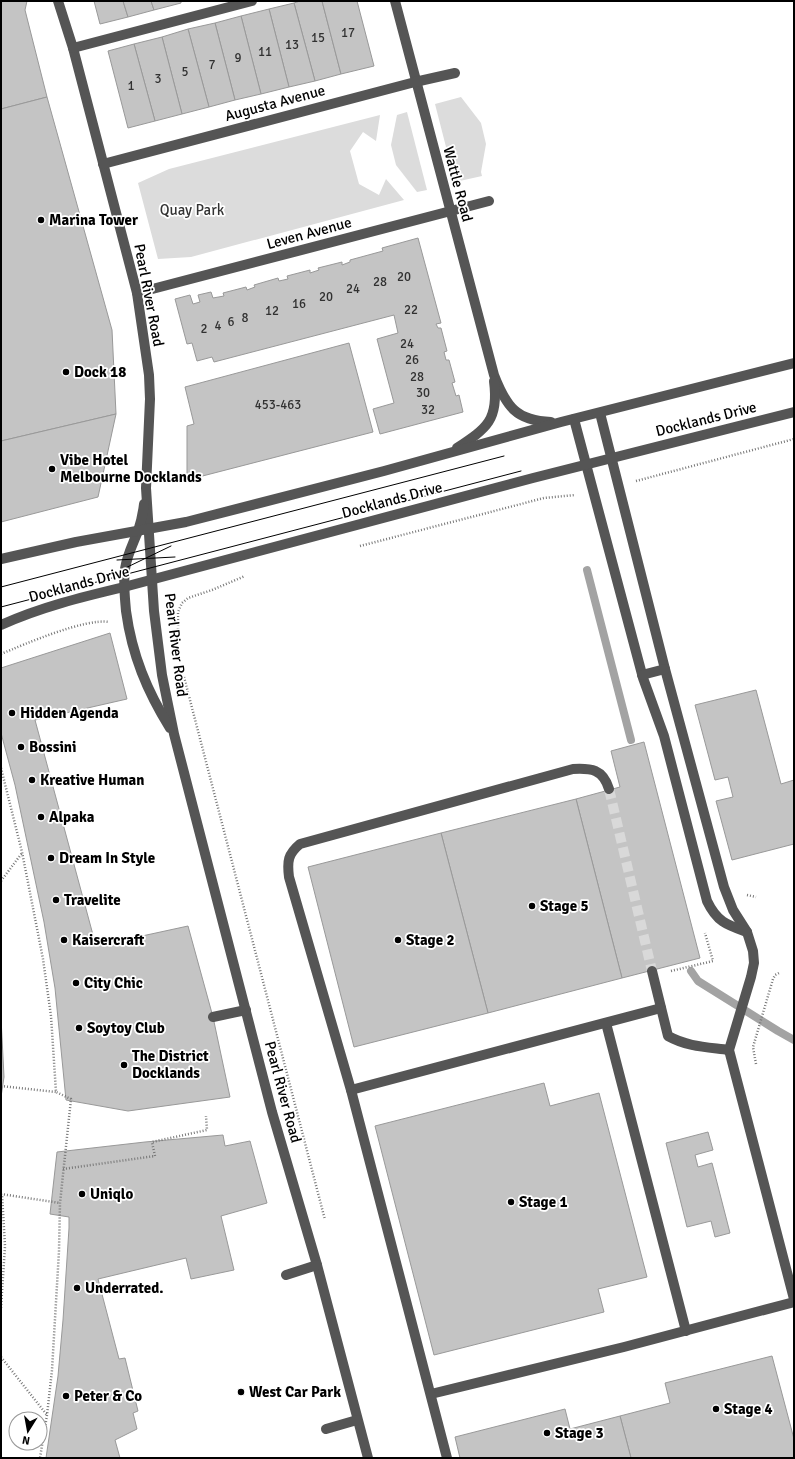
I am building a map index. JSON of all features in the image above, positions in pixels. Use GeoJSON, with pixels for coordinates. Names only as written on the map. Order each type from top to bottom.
{"type":"FeatureCollection","features":[{"type":"Feature","properties":{"kind":"street","name":"Pearl River Road"},"geometry":{"type":"LineString","coordinates":[[58,1],[72,45],[137,294],[149,375],[150,399],[144,506],[138,531],[126,559],[124,587],[128,625],[141,674],[157,706],[174,734]]}},
{"type":"Feature","properties":{"kind":"street"},"geometry":{"type":"LineString","coordinates":[[72,45],[252,1]]}},
{"type":"Feature","properties":{"kind":"street","name":"Wattle Road"},"geometry":{"type":"LineString","coordinates":[[395,1],[415,82],[494,375],[495,405],[487,425],[473,437],[448,454]]}},
{"type":"Feature","properties":{"kind":"street","name":"Augusta Avenue"},"geometry":{"type":"LineString","coordinates":[[103,164],[415,82],[455,73]]}},
{"type":"Feature","properties":{"kind":"street","name":"Leven Avenue"},"geometry":{"type":"LineString","coordinates":[[137,294],[489,201]]}},
{"type":"Feature","properties":{"kind":"street","name":"Docklands Drive"},"geometry":{"type":"LineString","coordinates":[[1,559],[76,542],[186,522],[448,454],[561,422],[794,363]]}},
{"type":"Feature","properties":{"kind":"street","name":"Wattle Road"},"geometry":{"type":"LineString","coordinates":[[494,375],[511,407],[523,416],[537,421],[561,422]]}},
{"type":"Feature","properties":{"kind":"street"},"geometry":{"type":"LineString","coordinates":[[600,412],[665,669],[724,887],[733,910],[747,932],[754,958],[751,977],[729,1050],[794,1299]]}},
{"type":"Feature","properties":{"kind":"street","name":"Docklands Drive"},"geometry":{"type":"LineString","coordinates":[[1,625],[33,611],[81,597],[124,587],[612,457],[794,412]]}},
{"type":"Feature","properties":{"kind":"street"},"geometry":{"type":"LineString","coordinates":[[574,419],[642,675],[664,736],[707,901],[715,916],[724,923],[747,932]]}},
{"type":"Feature","properties":{"kind":"street","name":"Pearl River Road"},"geometry":{"type":"LineString","coordinates":[[146,488],[156,628],[161,667],[174,734],[272,1112],[317,1265],[368,1458]]}},
{"type":"Feature","properties":{"kind":"street"},"geometry":{"type":"LineString","coordinates":[[642,675],[665,669]]}},
{"type":"Feature","properties":{"kind":"street"},"geometry":{"type":"LineString","coordinates":[[447,1458],[352,1090],[289,877],[287,864],[292,851],[300,844],[573,769],[587,769],[598,772],[609,789]]}},
{"type":"Feature","properties":{"kind":"street"},"geometry":{"type":"LineString","coordinates":[[652,971],[668,1036],[678,1042],[691,1046],[729,1050]]}},
{"type":"Feature","properties":{"kind":"street"},"geometry":{"type":"LineString","coordinates":[[352,1090],[661,1008]]}},
{"type":"Feature","properties":{"kind":"street"},"geometry":{"type":"LineString","coordinates":[[213,1017],[246,1010]]}},
{"type":"Feature","properties":{"kind":"street"},"geometry":{"type":"LineString","coordinates":[[606,1023],[686,1331]]}},
{"type":"Feature","properties":{"kind":"street"},"geometry":{"type":"LineString","coordinates":[[286,1275],[317,1265]]}},
{"type":"Feature","properties":{"kind":"street"},"geometry":{"type":"LineString","coordinates":[[431,1394],[686,1331],[794,1302]]}},
{"type":"Feature","properties":{"kind":"street"},"geometry":{"type":"LineString","coordinates":[[326,1429],[358,1420]]}},
{"type":"Feature","properties":{"kind":"path"},"geometry":{"type":"LineString","coordinates":[[619,485],[794,439]]}},
{"type":"Feature","properties":{"kind":"path"},"geometry":{"type":"LineString","coordinates":[[354,547],[544,498],[593,491]]}},
{"type":"Feature","properties":{"kind":"path"},"geometry":{"type":"LineString","coordinates":[[178,638],[178,612],[182,603],[192,597],[248,575]]}},
{"type":"Feature","properties":{"kind":"path"},"geometry":{"type":"LineString","coordinates":[[1,654],[61,632],[88,624],[108,622]]}},
{"type":"Feature","properties":{"kind":"path"},"geometry":{"type":"LineString","coordinates":[[182,670],[327,1225]]}},
{"type":"Feature","properties":{"kind":"path"},"geometry":{"type":"LineString","coordinates":[[1,768],[22,852],[43,959],[51,1016],[56,1092]]}},
{"type":"Feature","properties":{"kind":"path"},"geometry":{"type":"LineString","coordinates":[[1,882],[22,852]]}},
{"type":"Feature","properties":{"kind":"path"},"geometry":{"type":"LineString","coordinates":[[670,972],[713,961]]}},
{"type":"Feature","properties":{"kind":"path"},"geometry":{"type":"LineString","coordinates":[[756,1064],[753,1051],[755,1042],[770,986],[775,975],[779,973]]}},
{"type":"Feature","properties":{"kind":"path"},"geometry":{"type":"LineString","coordinates":[[1,1086],[56,1092],[71,1099],[60,1203],[56,1315],[47,1411]]}},
{"type":"Feature","properties":{"kind":"path"},"geometry":{"type":"LineString","coordinates":[[63,1169],[155,1156],[152,1142],[207,1130],[206,1116]]}},
{"type":"Feature","properties":{"kind":"path"},"geometry":{"type":"LineString","coordinates":[[1,1308],[4,1246],[1,1194],[60,1203]]}},
{"type":"Feature","properties":{"kind":"path"},"geometry":{"type":"LineString","coordinates":[[1,1357],[44,1411]]}},
{"type":"Feature","properties":{"kind":"green space"},"geometry":{"type":"Polygon","coordinates":[[[461,97],[481,123],[486,144],[481,172],[482,176],[455,182],[435,104],[461,97]]]}},
{"type":"Feature","properties":{"kind":"green space"},"geometry":{"type":"Polygon","coordinates":[[[407,112],[427,190],[417,192],[396,165],[391,145],[397,115],[407,112]]]}},
{"type":"Feature","properties":{"kind":"green space","name":"Quay Park"},"geometry":{"type":"Polygon","coordinates":[[[380,115],[376,141],[363,132],[350,151],[359,184],[379,195],[386,179],[404,200],[191,257],[158,259],[138,183],[169,169],[380,115]]]}},
{"type":"Feature","properties":{"kind":"building"},"geometry":{"type":"Polygon","coordinates":[[[1,1],[27,1],[25,10],[47,97],[1,109],[1,1]]]}},
{"type":"Feature","properties":{"kind":"building"},"geometry":{"type":"Polygon","coordinates":[[[94,1],[123,1],[128,17],[100,24],[94,1]]]}},
{"type":"Feature","properties":{"kind":"building"},"geometry":{"type":"Polygon","coordinates":[[[123,1],[151,1],[154,10],[128,17],[123,1]]]}},
{"type":"Feature","properties":{"kind":"building"},"geometry":{"type":"Polygon","coordinates":[[[151,1],[181,1],[181,3],[154,10],[151,1]]]}},
{"type":"Feature","properties":{"kind":"building"},"geometry":{"type":"Polygon","coordinates":[[[300,1],[322,1],[341,74],[315,81],[294,3],[300,1]]]}},
{"type":"Feature","properties":{"kind":"building"},"geometry":{"type":"Polygon","coordinates":[[[322,1],[357,1],[374,66],[341,74],[322,1]]]}},
{"type":"Feature","properties":{"kind":"building"},"geometry":{"type":"Polygon","coordinates":[[[294,3],[315,81],[289,87],[269,9],[294,3]]]}},
{"type":"Feature","properties":{"kind":"building"},"geometry":{"type":"Polygon","coordinates":[[[269,9],[289,87],[261,94],[241,16],[269,9]]]}},
{"type":"Feature","properties":{"kind":"building"},"geometry":{"type":"Polygon","coordinates":[[[241,16],[261,94],[235,100],[215,23],[241,16]]]}},
{"type":"Feature","properties":{"kind":"building"},"geometry":{"type":"Polygon","coordinates":[[[215,23],[235,100],[209,107],[188,29],[215,23]]]}},
{"type":"Feature","properties":{"kind":"building"},"geometry":{"type":"Polygon","coordinates":[[[188,29],[209,107],[182,114],[162,37],[188,29]]]}},
{"type":"Feature","properties":{"kind":"building"},"geometry":{"type":"Polygon","coordinates":[[[162,37],[182,114],[155,121],[134,44],[162,37]]]}},
{"type":"Feature","properties":{"kind":"building"},"geometry":{"type":"Polygon","coordinates":[[[134,44],[155,121],[128,128],[108,51],[134,44]]]}},
{"type":"Feature","properties":{"kind":"building","name":"Marina Tower"},"geometry":{"type":"Polygon","coordinates":[[[47,97],[112,330],[116,414],[1,441],[1,109],[47,97]]]}},
{"type":"Feature","properties":{"kind":"building"},"geometry":{"type":"Polygon","coordinates":[[[418,238],[441,323],[436,324],[438,328],[441,328],[447,351],[444,352],[446,360],[449,360],[455,382],[452,383],[456,396],[459,395],[463,412],[380,434],[373,409],[394,403],[377,339],[398,333],[394,315],[214,362],[212,357],[197,361],[192,343],[187,344],[175,299],[190,295],[193,304],[200,302],[198,295],[211,292],[213,298],[224,296],[223,293],[246,287],[247,290],[255,287],[254,285],[278,278],[279,281],[288,279],[287,276],[310,270],[310,273],[319,270],[318,268],[342,262],[342,265],[350,262],[350,260],[383,251],[382,248],[418,238]]]}},
{"type":"Feature","properties":{"kind":"building"},"geometry":{"type":"Polygon","coordinates":[[[349,343],[373,432],[187,480],[187,426],[194,424],[185,387],[349,343]]]}},
{"type":"Feature","properties":{"kind":"building","name":"Vibe Hotel Melbourne Docklands"},"geometry":{"type":"Polygon","coordinates":[[[116,414],[98,497],[1,522],[1,441],[116,414]]]}},
{"type":"Feature","properties":{"kind":"building"},"geometry":{"type":"Polygon","coordinates":[[[110,633],[127,699],[35,720],[96,946],[188,926],[213,1017],[230,1097],[128,1111],[66,1100],[55,988],[44,922],[15,785],[1,733],[1,668],[110,633]]]}},
{"type":"Feature","properties":{"kind":"building"},"geometry":{"type":"Polygon","coordinates":[[[756,690],[781,784],[794,780],[794,844],[732,860],[716,801],[733,797],[728,777],[715,780],[695,705],[756,690]]]}},
{"type":"Feature","properties":{"kind":"building"},"geometry":{"type":"Polygon","coordinates":[[[644,742],[700,958],[622,978],[576,799],[620,787],[611,751],[644,742]]]}},
{"type":"Feature","properties":{"kind":"building","name":"Stage 5"},"geometry":{"type":"Polygon","coordinates":[[[576,799],[622,978],[488,1013],[441,833],[576,799]]]}},
{"type":"Feature","properties":{"kind":"building","name":"Stage 2"},"geometry":{"type":"Polygon","coordinates":[[[441,833],[488,1013],[354,1047],[308,867],[441,833]]]}},
{"type":"Feature","properties":{"kind":"building"},"geometry":{"type":"Polygon","coordinates":[[[1,1018],[4,1077],[1,1097],[1,1018]]]}},
{"type":"Feature","properties":{"kind":"building","name":"Stage 1"},"geometry":{"type":"Polygon","coordinates":[[[544,1083],[550,1106],[599,1093],[647,1277],[598,1289],[604,1312],[434,1355],[375,1126],[544,1083]]]}},
{"type":"Feature","properties":{"kind":"building"},"geometry":{"type":"Polygon","coordinates":[[[708,1132],[713,1150],[695,1155],[698,1167],[712,1163],[730,1233],[715,1237],[711,1221],[687,1227],[666,1143],[708,1132]]]}},
{"type":"Feature","properties":{"kind":"building"},"geometry":{"type":"Polygon","coordinates":[[[223,1135],[225,1146],[250,1141],[267,1203],[221,1216],[234,1270],[191,1279],[186,1258],[98,1279],[119,1359],[125,1358],[138,1411],[133,1413],[137,1429],[115,1440],[120,1458],[46,1458],[58,1376],[69,1228],[69,1217],[50,1214],[57,1152],[223,1135]]]}},
{"type":"Feature","properties":{"kind":"building","name":"Stage 4"},"geometry":{"type":"Polygon","coordinates":[[[772,1356],[794,1439],[794,1458],[631,1458],[620,1416],[670,1403],[665,1383],[772,1356]]]}},
{"type":"Feature","properties":{"kind":"building","name":"Stage 3"},"geometry":{"type":"Polygon","coordinates":[[[565,1409],[570,1429],[620,1416],[631,1458],[460,1458],[455,1437],[565,1409]]]}},
{"type":"Feature","properties":{"kind":"waterway"},"geometry":{"type":"LineString","coordinates":[[587,570],[631,740]]}},
{"type":"Feature","properties":{"kind":"waterway"},"geometry":{"type":"LineString","coordinates":[[691,971],[698,981],[794,1040]]}},
{"type":"Feature","properties":{"kind":"tunnel"},"geometry":{"type":"LineString","coordinates":[[609,789],[652,971]]}},
{"type":"Feature","properties":{"kind":"tram line"},"geometry":{"type":"LineString","coordinates":[[1,587],[504,456]]}},
{"type":"Feature","properties":{"kind":"tram line"},"geometry":{"type":"LineString","coordinates":[[1,607],[521,471]]}},
{"type":"Feature","properties":{"kind":"tram line"},"geometry":{"type":"LineString","coordinates":[[115,573],[171,546]]}},
{"type":"Feature","properties":{"kind":"tram line"},"geometry":{"type":"LineString","coordinates":[[117,560],[175,557]]}},
{"type":"Feature","properties":{"kind":"place","name":"Marina Tower"},"geometry":{"type":"Point","coordinates":[41,220]}},
{"type":"Feature","properties":{"kind":"place","name":"Dock 18"},"geometry":{"type":"Point","coordinates":[66,372]}},
{"type":"Feature","properties":{"kind":"place","name":"Vibe Hotel Melbourne Docklands"},"geometry":{"type":"Point","coordinates":[52,469]}},
{"type":"Feature","properties":{"kind":"place","name":"Hidden Agenda"},"geometry":{"type":"Point","coordinates":[12,713]}},
{"type":"Feature","properties":{"kind":"place","name":"Bossini"},"geometry":{"type":"Point","coordinates":[21,747]}},
{"type":"Feature","properties":{"kind":"place","name":"Kreative Human"},"geometry":{"type":"Point","coordinates":[32,780]}},
{"type":"Feature","properties":{"kind":"place","name":"Alpaka"},"geometry":{"type":"Point","coordinates":[41,817]}},
{"type":"Feature","properties":{"kind":"place","name":"Dream In Style"},"geometry":{"type":"Point","coordinates":[51,858]}},
{"type":"Feature","properties":{"kind":"place","name":"Travelite"},"geometry":{"type":"Point","coordinates":[56,900]}},
{"type":"Feature","properties":{"kind":"place","name":"Stage 5"},"geometry":{"type":"Point","coordinates":[532,906]}},
{"type":"Feature","properties":{"kind":"place","name":"Kaisercraft"},"geometry":{"type":"Point","coordinates":[64,940]}},
{"type":"Feature","properties":{"kind":"place","name":"Stage 2"},"geometry":{"type":"Point","coordinates":[398,940]}},
{"type":"Feature","properties":{"kind":"place","name":"City Chic"},"geometry":{"type":"Point","coordinates":[76,983]}},
{"type":"Feature","properties":{"kind":"place","name":"Soytoy Club"},"geometry":{"type":"Point","coordinates":[79,1028]}},
{"type":"Feature","properties":{"kind":"place","name":"The District Docklands"},"geometry":{"type":"Point","coordinates":[124,1065]}},
{"type":"Feature","properties":{"kind":"place","name":"Uniqlo"},"geometry":{"type":"Point","coordinates":[82,1194]}},
{"type":"Feature","properties":{"kind":"place","name":"Stage 1"},"geometry":{"type":"Point","coordinates":[511,1202]}},
{"type":"Feature","properties":{"kind":"place","name":"Underrated."},"geometry":{"type":"Point","coordinates":[77,1288]}},
{"type":"Feature","properties":{"kind":"place","name":"West Car Park"},"geometry":{"type":"Point","coordinates":[241,1392]}},
{"type":"Feature","properties":{"kind":"place","name":"Peter & Co"},"geometry":{"type":"Point","coordinates":[66,1396]}},
{"type":"Feature","properties":{"kind":"place","name":"Stage 4"},"geometry":{"type":"Point","coordinates":[716,1409]}},
{"type":"Feature","properties":{"kind":"place","name":"Stage 3"},"geometry":{"type":"Point","coordinates":[547,1433]}}]}
